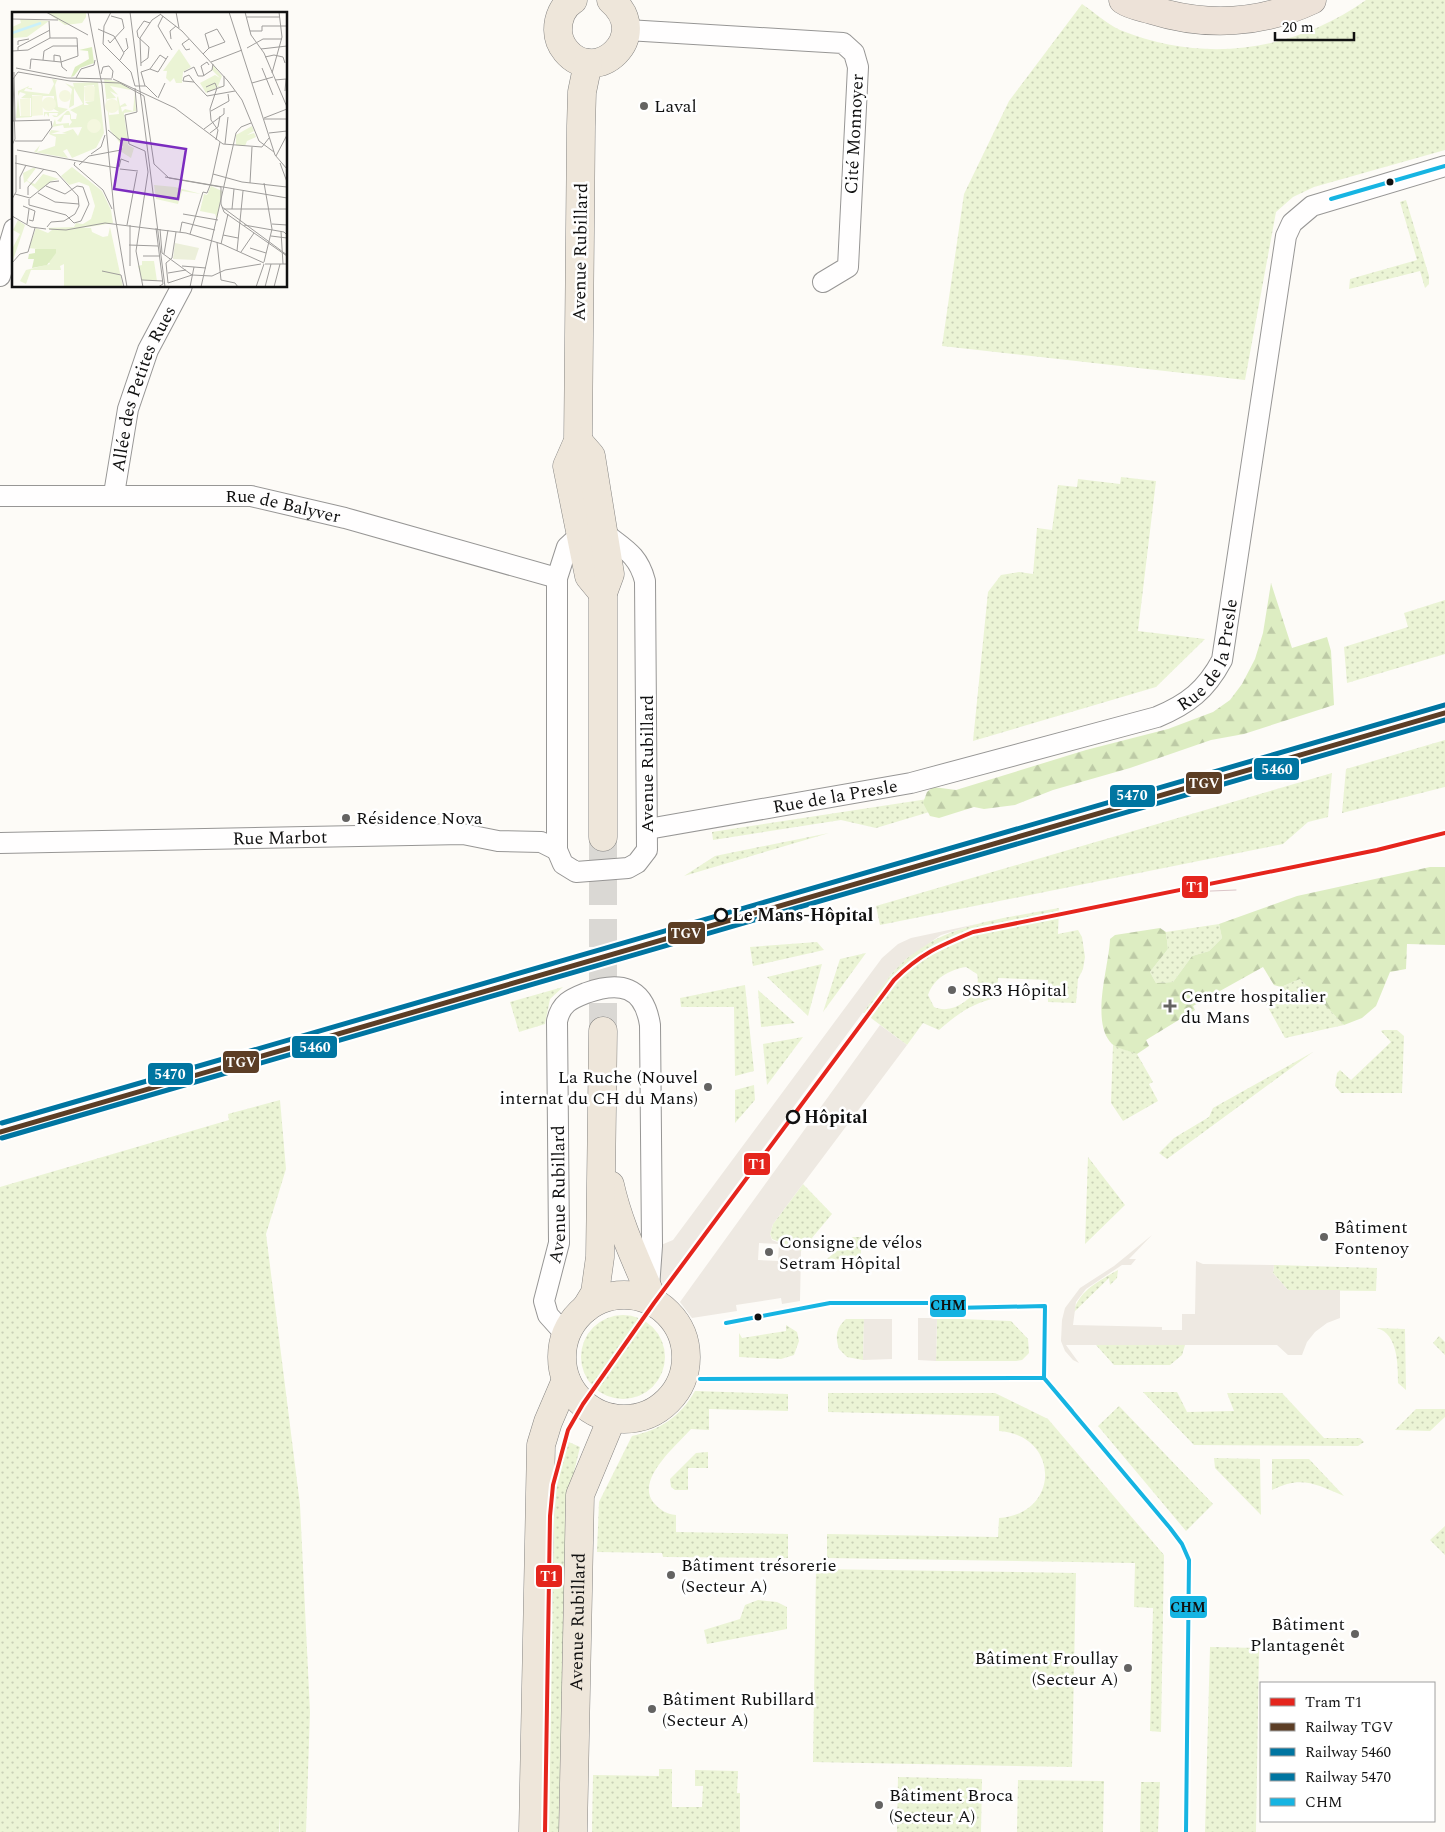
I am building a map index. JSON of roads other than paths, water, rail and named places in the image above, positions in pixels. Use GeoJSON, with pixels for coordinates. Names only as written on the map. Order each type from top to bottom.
{"type":"FeatureCollection","features":[{"type":"Feature","properties":{"kind":"highway"},"geometry":{"type":"LineString","coordinates":[[1123,0],[1172,16],[1217,23],[1260,17],[1295,8],[1312,0]]}},
{"type":"Feature","properties":{"kind":"main road"},"geometry":{"type":"LineString","coordinates":[[573,0],[562,11],[558,22],[558,33],[561,44],[568,53],[577,60],[588,63],[610,58],[618,51],[624,41],[627,30],[620,8],[611,0]]}},
{"type":"Feature","properties":{"kind":"main road","name":"Avenue Rubillard"},"geometry":{"type":"LineString","coordinates":[[588,63],[582,92],[581,126],[578,441],[590,456],[592,533],[610,574],[603,593],[603,837]]}},
{"type":"Feature","properties":{"kind":"main road"},"geometry":{"type":"LineString","coordinates":[[586,1308],[595,1292],[600,1257],[603,1031]]}},
{"type":"Feature","properties":{"kind":"main road"},"geometry":{"type":"LineString","coordinates":[[602,1149],[614,1203],[632,1252],[651,1297],[671,1316],[680,1331],[685,1350],[682,1380],[672,1396],[657,1409],[640,1417],[612,1418],[594,1411],[583,1404],[566,1380],[562,1357],[566,1334],[574,1320],[596,1301],[614,1295],[651,1297]]}},
{"type":"Feature","properties":{"kind":"main road"},"geometry":{"type":"LineString","coordinates":[[533,1832],[540,1445],[566,1380]]}},
{"type":"Feature","properties":{"kind":"main road","name":"Avenue Rubillard"},"geometry":{"type":"LineString","coordinates":[[573,1832],[580,1495],[612,1418]]}},
{"type":"Feature","properties":{"kind":"street","name":"Cité Monnoyer"},"geometry":{"type":"LineString","coordinates":[[627,30],[843,43],[854,53],[858,67],[848,267],[823,282]]}},
{"type":"Feature","properties":{"kind":"street","name":"Rue de la Presle"},"geometry":{"type":"LineString","coordinates":[[648,829],[911,783],[1157,716],[1179,708],[1197,694],[1212,679],[1222,660],[1286,236],[1292,223],[1312,206],[1445,166]]}},
{"type":"Feature","properties":{"kind":"street"},"geometry":{"type":"LineString","coordinates":[[0,276],[12,236]]}},
{"type":"Feature","properties":{"kind":"street","name":"Allée des Petites Rues"},"geometry":{"type":"LineString","coordinates":[[114,494],[128,409],[148,350],[181,288]]}},
{"type":"Feature","properties":{"kind":"street","name":"Rue de Balyver"},"geometry":{"type":"LineString","coordinates":[[0,496],[114,494],[251,496],[345,518],[557,578]]}},
{"type":"Feature","properties":{"kind":"street","name":"Avenue Rubillard"},"geometry":{"type":"LineString","coordinates":[[557,850],[563,864],[576,872],[620,870],[637,863],[647,850],[645,581],[640,563],[635,558],[592,533]]}},
{"type":"Feature","properties":{"kind":"street"},"geometry":{"type":"LineString","coordinates":[[557,850],[557,578],[567,547],[592,533]]}},
{"type":"Feature","properties":{"kind":"street","name":"Rue Marbot"},"geometry":{"type":"LineString","coordinates":[[0,843],[248,840],[463,834],[498,841],[541,842],[557,850]]}},
{"type":"Feature","properties":{"kind":"street","name":"Avenue Rubillard"},"geometry":{"type":"LineString","coordinates":[[566,1334],[548,1315],[544,1301],[559,1243],[557,1021],[559,1012],[569,1000],[613,986],[629,989],[640,997],[648,1011],[650,1024],[651,1297]]}},
{"type":"Feature","properties":{"kind":"tunnel"},"geometry":{"type":"LineString","coordinates":[[603,837],[603,1031]]}},
{"type":"Feature","properties":{"kind":"tram line","name":"T1"},"geometry":{"type":"LineString","coordinates":[[545,1832],[550,1516],[553,1485],[568,1430],[583,1404],[654,1303],[894,980],[921,957],[973,932],[1377,850],[1445,833]]}},
{"type":"Feature","properties":{"kind":"tram line"},"geometry":{"type":"LineString","coordinates":[[1163,893],[1236,890]]}},
{"type":"Feature","properties":{"kind":"rail line","name":"5470"},"geometry":{"type":"LineString","coordinates":[[2,1123],[1445,705]]}},
{"type":"Feature","properties":{"kind":"rail line","name":"TGV"},"geometry":{"type":"LineString","coordinates":[[0,1132],[1445,713]]}},
{"type":"Feature","properties":{"kind":"rail line","name":"5460"},"geometry":{"type":"LineString","coordinates":[[2,1138],[1445,720]]}},
{"type":"Feature","properties":{"kind":"place","name":"Laval"},"geometry":{"type":"Point","coordinates":[644,106]}},
{"type":"Feature","properties":{"kind":"place","name":"Résidence Nova"},"geometry":{"type":"Point","coordinates":[346,818]}},
{"type":"Feature","properties":{"kind":"place","name":"Le Mans-Hôpital"},"geometry":{"type":"Point","coordinates":[721,915]}},
{"type":"Feature","properties":{"kind":"place","name":"SSR3 Hôpital"},"geometry":{"type":"Point","coordinates":[952,990]}},
{"type":"Feature","properties":{"kind":"place","name":"Centre hospitalier du Mans"},"geometry":{"type":"Point","coordinates":[1170,1006]}},
{"type":"Feature","properties":{"kind":"place","name":"La Ruche (Nouvel internat du CH du Mans)"},"geometry":{"type":"Point","coordinates":[708,1087]}},
{"type":"Feature","properties":{"kind":"place","name":"Hôpital"},"geometry":{"type":"Point","coordinates":[793,1117]}},
{"type":"Feature","properties":{"kind":"place","name":"Bâtiment Fontenoy"},"geometry":{"type":"Point","coordinates":[1324,1237]}},
{"type":"Feature","properties":{"kind":"place","name":"Consigne de vélos Setram Hôpital"},"geometry":{"type":"Point","coordinates":[769,1252]}},
{"type":"Feature","properties":{"kind":"place","name":"Bâtiment trésorerie (Secteur A)"},"geometry":{"type":"Point","coordinates":[671,1575]}},
{"type":"Feature","properties":{"kind":"place","name":"Bâtiment Plantagenêt"},"geometry":{"type":"Point","coordinates":[1355,1634]}},
{"type":"Feature","properties":{"kind":"place","name":"Bâtiment Froullay (Secteur A)"},"geometry":{"type":"Point","coordinates":[1128,1668]}},
{"type":"Feature","properties":{"kind":"place","name":"Bâtiment Rubillard (Secteur A)"},"geometry":{"type":"Point","coordinates":[652,1709]}},
{"type":"Feature","properties":{"kind":"place","name":"Bâtiment Broca (Secteur A)"},"geometry":{"type":"Point","coordinates":[879,1805]}}]}
